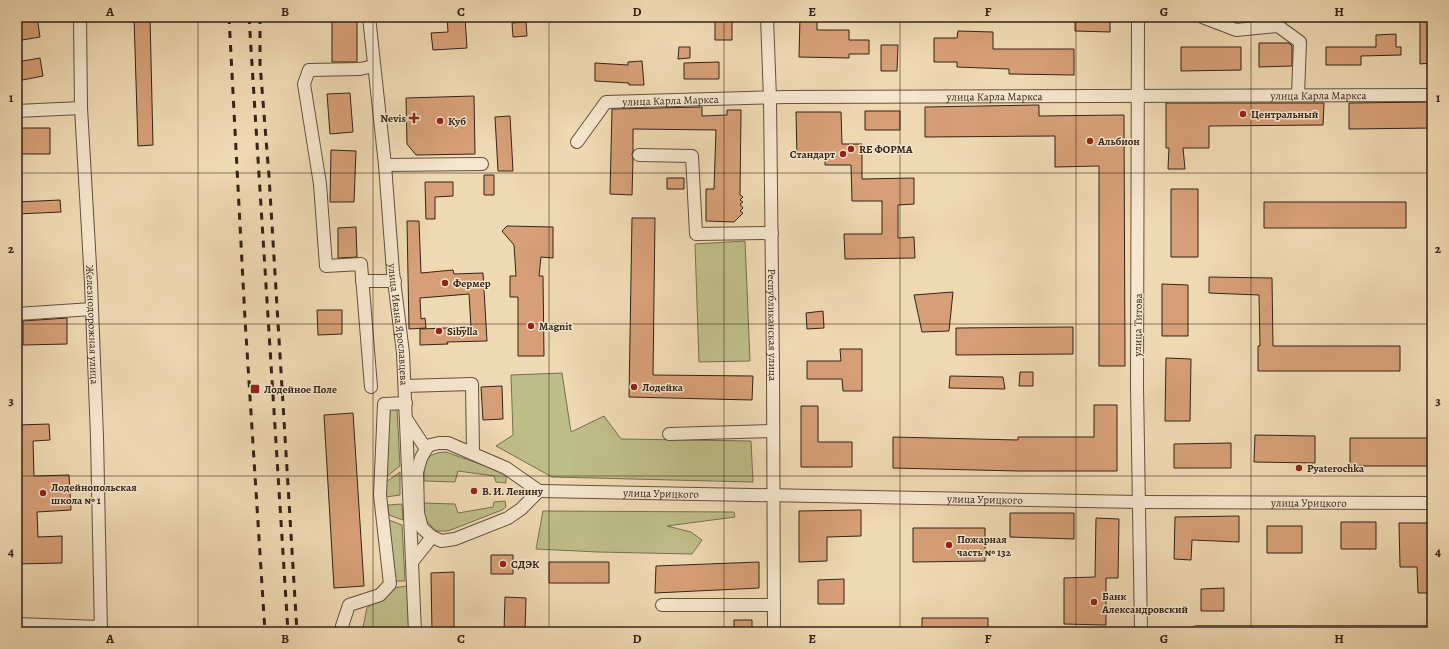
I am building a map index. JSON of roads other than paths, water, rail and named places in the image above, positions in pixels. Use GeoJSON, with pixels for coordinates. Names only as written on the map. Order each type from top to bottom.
{"type":"FeatureCollection","features":[{"type":"Feature","properties":{"kind":"street","name":"Железнодорожная улица"},"geometry":{"type":"LineString","coordinates":[[80,17],[81,108],[92,309],[97,437],[101,630]]}},
{"type":"Feature","properties":{"kind":"street","name":"улица Ивана Ярославцева"},"geometry":{"type":"LineString","coordinates":[[369,17],[403,353],[415,632]]}},
{"type":"Feature","properties":{"kind":"street","name":"Республиканская улица"},"geometry":{"type":"LineString","coordinates":[[767,17],[772,233],[774,632]]}},
{"type":"Feature","properties":{"kind":"street","name":"улица Титова"},"geometry":{"type":"LineString","coordinates":[[1138,17],[1139,96],[1137,386],[1141,632]]}},
{"type":"Feature","properties":{"kind":"street"},"geometry":{"type":"LineString","coordinates":[[1202,17],[1236,30],[1278,26],[1300,42],[1298,95]]}},
{"type":"Feature","properties":{"kind":"street"},"geometry":{"type":"LineString","coordinates":[[371,387],[361,264],[326,266],[320,184],[304,84],[309,70],[360,69],[374,66]]}},
{"type":"Feature","properties":{"kind":"street","name":"улица Карла Маркса"},"geometry":{"type":"LineString","coordinates":[[577,142],[606,102],[770,99],[794,97],[1432,95]]}},
{"type":"Feature","properties":{"kind":"street"},"geometry":{"type":"LineString","coordinates":[[17,111],[81,108]]}},
{"type":"Feature","properties":{"kind":"street"},"geometry":{"type":"LineString","coordinates":[[639,155],[692,156],[696,234],[772,233]]}},
{"type":"Feature","properties":{"kind":"street"},"geometry":{"type":"LineString","coordinates":[[385,165],[482,164]]}},
{"type":"Feature","properties":{"kind":"street"},"geometry":{"type":"LineString","coordinates":[[362,281],[395,280]]}},
{"type":"Feature","properties":{"kind":"street"},"geometry":{"type":"LineString","coordinates":[[17,314],[92,309]]}},
{"type":"Feature","properties":{"kind":"street"},"geometry":{"type":"LineString","coordinates":[[405,386],[472,384],[473,453]]}},
{"type":"Feature","properties":{"kind":"street"},"geometry":{"type":"LineString","coordinates":[[342,626],[349,604],[380,595],[390,584],[380,495],[384,404],[406,403]]}},
{"type":"Feature","properties":{"kind":"street"},"geometry":{"type":"LineString","coordinates":[[406,420],[426,449]]}},
{"type":"Feature","properties":{"kind":"street"},"geometry":{"type":"LineString","coordinates":[[669,434],[773,431]]}},
{"type":"Feature","properties":{"kind":"street"},"geometry":{"type":"LineString","coordinates":[[440,443],[448,443],[473,453],[506,468],[538,491],[521,509],[508,518],[455,539],[441,541],[432,537],[422,528],[418,513],[417,472],[421,458],[430,445],[440,443]]}},
{"type":"Feature","properties":{"kind":"street","name":"улица Урицкого"},"geometry":{"type":"LineString","coordinates":[[538,491],[1138,502],[1432,503]]}},
{"type":"Feature","properties":{"kind":"street"},"geometry":{"type":"LineString","coordinates":[[412,562],[432,537]]}},
{"type":"Feature","properties":{"kind":"street"},"geometry":{"type":"LineString","coordinates":[[662,604],[774,604]]}},
{"type":"Feature","properties":{"kind":"street"},"geometry":{"type":"LineString","coordinates":[[17,624],[101,630]]}},
{"type":"Feature","properties":{"kind":"street"},"geometry":{"type":"LineString","coordinates":[[1197,632],[1432,632]]}},
{"type":"Feature","properties":{"kind":"railway"},"geometry":{"type":"LineString","coordinates":[[229,17],[245,319],[265,632]]}},
{"type":"Feature","properties":{"kind":"railway"},"geometry":{"type":"LineString","coordinates":[[249,17],[288,632]]}},
{"type":"Feature","properties":{"kind":"railway"},"geometry":{"type":"LineString","coordinates":[[260,17],[260,64],[269,176],[297,632]]}},
{"type":"Feature","properties":{"kind":"place","name":"Центральный"},"geometry":{"type":"Point","coordinates":[1243,114]}},
{"type":"Feature","properties":{"kind":"place","name":"Nevis"},"geometry":{"type":"Point","coordinates":[414,118]}},
{"type":"Feature","properties":{"kind":"place","name":"Куб"},"geometry":{"type":"Point","coordinates":[440,121]}},
{"type":"Feature","properties":{"kind":"place","name":"Альбион"},"geometry":{"type":"Point","coordinates":[1090,141]}},
{"type":"Feature","properties":{"kind":"place","name":"RE ФОРМА"},"geometry":{"type":"Point","coordinates":[851,149]}},
{"type":"Feature","properties":{"kind":"place","name":"Стандарт"},"geometry":{"type":"Point","coordinates":[843,154]}},
{"type":"Feature","properties":{"kind":"place","name":"Фермер"},"geometry":{"type":"Point","coordinates":[445,283]}},
{"type":"Feature","properties":{"kind":"place","name":"Magnit"},"geometry":{"type":"Point","coordinates":[531,326]}},
{"type":"Feature","properties":{"kind":"place","name":"Sibylla"},"geometry":{"type":"Point","coordinates":[439,331]}},
{"type":"Feature","properties":{"kind":"place","name":"Лодейка"},"geometry":{"type":"Point","coordinates":[634,387]}},
{"type":"Feature","properties":{"kind":"place","name":"Лодейное Поле"},"geometry":{"type":"Point","coordinates":[255,389]}},
{"type":"Feature","properties":{"kind":"place","name":"Pyaterochka"},"geometry":{"type":"Point","coordinates":[1299,468]}},
{"type":"Feature","properties":{"kind":"place","name":"В. И. Ленину"},"geometry":{"type":"Point","coordinates":[474,491]}},
{"type":"Feature","properties":{"kind":"place","name":"Лодейнопольская школа № 1"},"geometry":{"type":"Point","coordinates":[43,493]}},
{"type":"Feature","properties":{"kind":"place","name":"Пожарная часть № 132"},"geometry":{"type":"Point","coordinates":[949,545]}},
{"type":"Feature","properties":{"kind":"place","name":"СДЭК"},"geometry":{"type":"Point","coordinates":[503,564]}},
{"type":"Feature","properties":{"kind":"place","name":"Банк Александровский"},"geometry":{"type":"Point","coordinates":[1094,602]}}]}
